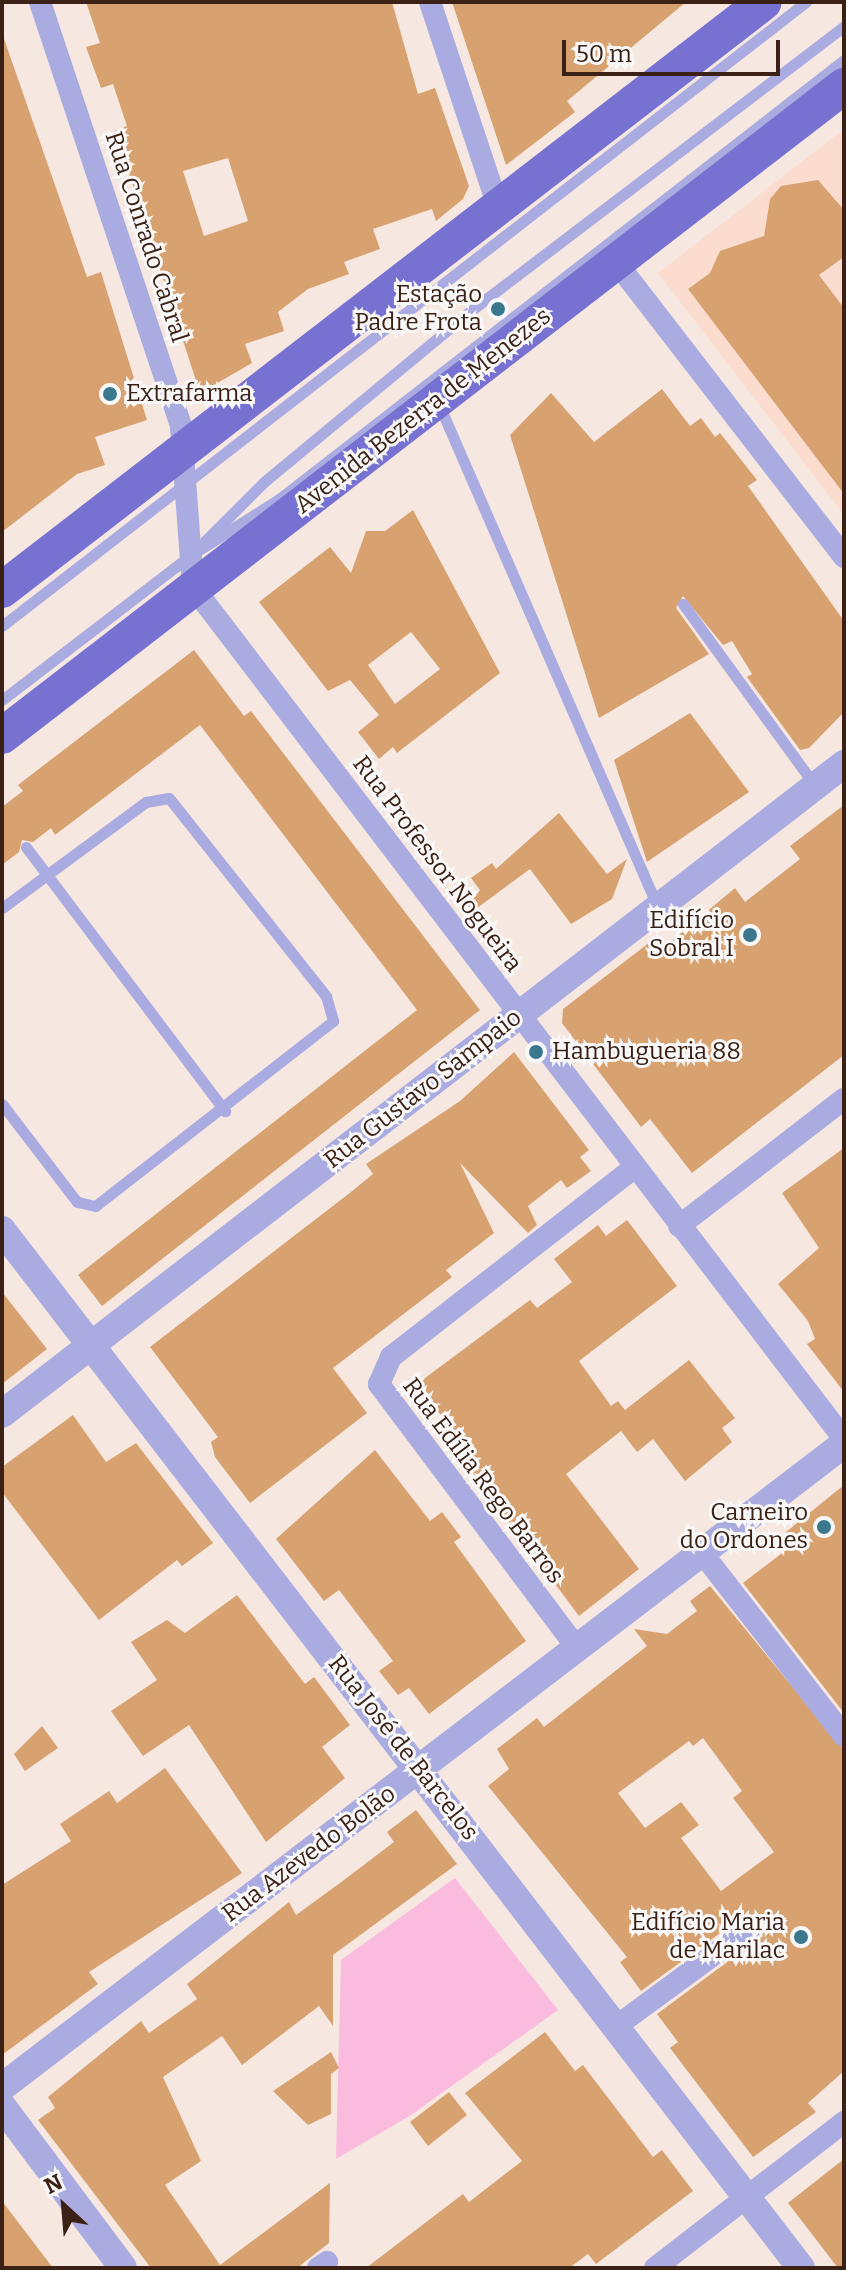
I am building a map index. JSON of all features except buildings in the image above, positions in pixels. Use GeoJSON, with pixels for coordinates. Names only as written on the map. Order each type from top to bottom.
{"type":"FeatureCollection","features":[{"type":"Feature","properties":{"kind":"main road"},"geometry":{"type":"LineString","coordinates":[[2,590],[184,467],[498,207],[764,2]]}},
{"type":"Feature","properties":{"kind":"main road","name":"Avenida Bezerra de Menezes"},"geometry":{"type":"LineString","coordinates":[[2,736],[192,571],[437,401],[844,86]]}},
{"type":"Feature","properties":{"kind":"street","name":"Rua Conrado Cabral"},"geometry":{"type":"LineString","coordinates":[[40,2],[181,427],[192,571]]}},
{"type":"Feature","properties":{"kind":"street"},"geometry":{"type":"LineString","coordinates":[[430,2],[498,207]]}},
{"type":"Feature","properties":{"kind":"street"},"geometry":{"type":"LineString","coordinates":[[616,262],[844,557]]}},
{"type":"Feature","properties":{"kind":"street","name":"Rua Professor Nogueira"},"geometry":{"type":"LineString","coordinates":[[192,571],[519,1015],[844,1441]]}},
{"type":"Feature","properties":{"kind":"street","name":"Rua Gustavo Sampaio"},"geometry":{"type":"LineString","coordinates":[[2,1414],[844,764]]}},
{"type":"Feature","properties":{"kind":"street"},"geometry":{"type":"LineString","coordinates":[[679,1226],[844,1099]]}},
{"type":"Feature","properties":{"kind":"street","name":"Rua Edília Rego Barros"},"geometry":{"type":"LineString","coordinates":[[577,1648],[379,1384],[391,1357],[634,1168]]}},
{"type":"Feature","properties":{"kind":"street","name":"Rua José de Barcelos"},"geometry":{"type":"LineString","coordinates":[[2,1230],[618,2025],[801,2268]]}},
{"type":"Feature","properties":{"kind":"street","name":"Rua Azevedo Bolão"},"geometry":{"type":"LineString","coordinates":[[2,2087],[703,1554],[844,1441]]}},
{"type":"Feature","properties":{"kind":"street"},"geometry":{"type":"LineString","coordinates":[[703,1554],[844,1736]]}},
{"type":"Feature","properties":{"kind":"street"},"geometry":{"type":"LineString","coordinates":[[618,2025],[753,1926]]}},
{"type":"Feature","properties":{"kind":"street"},"geometry":{"type":"LineString","coordinates":[[2,2106],[123,2268]]}},
{"type":"Feature","properties":{"kind":"street"},"geometry":{"type":"LineString","coordinates":[[655,2268],[844,2122]]}},
{"type":"Feature","properties":{"kind":"lane"},"geometry":{"type":"LineString","coordinates":[[2,626],[184,467],[806,2]]}},
{"type":"Feature","properties":{"kind":"lane","name":"Avenida Bezerra de Menezes"},"geometry":{"type":"LineString","coordinates":[[192,571],[265,481],[469,312],[844,26]]}},
{"type":"Feature","properties":{"kind":"lane","name":"Avenida Bezerra de Menezes"},"geometry":{"type":"LineString","coordinates":[[2,700],[192,571],[279,499],[844,60]]}},
{"type":"Feature","properties":{"kind":"lane"},"geometry":{"type":"LineString","coordinates":[[437,401],[659,909]]}},
{"type":"Feature","properties":{"kind":"lane"},"geometry":{"type":"LineString","coordinates":[[683,604],[815,787]]}},
{"type":"Feature","properties":{"kind":"lane"},"geometry":{"type":"LineString","coordinates":[[2,908],[146,802],[169,798],[333,1008],[326,1033],[106,1201],[85,1206],[2,1104]]}},
{"type":"Feature","properties":{"kind":"lane"},"geometry":{"type":"LineString","coordinates":[[26,847],[225,1111]]}},
{"type":"Feature","properties":{"kind":"shaded area"},"geometry":{"type":"Polygon","coordinates":[[[844,129],[844,515],[658,273],[844,129]]]}},
{"type":"Feature","properties":{"kind":"shaded area"},"geometry":{"type":"Polygon","coordinates":[[[455,1878],[558,2010],[411,2115],[336,2159],[341,1960],[455,1878]]]}},
{"type":"Feature","properties":{"kind":"place","name":"Estação Padre Frota"},"geometry":{"type":"Point","coordinates":[498,309]}},
{"type":"Feature","properties":{"kind":"place","name":"Extrafarma"},"geometry":{"type":"Point","coordinates":[110,394]}},
{"type":"Feature","properties":{"kind":"place","name":"Edifício Sobral I"},"geometry":{"type":"Point","coordinates":[750,935]}},
{"type":"Feature","properties":{"kind":"place","name":"Hambugueria 88"},"geometry":{"type":"Point","coordinates":[536,1052]}},
{"type":"Feature","properties":{"kind":"place","name":"Carneiro do Ordones"},"geometry":{"type":"Point","coordinates":[824,1527]}},
{"type":"Feature","properties":{"kind":"place","name":"Edifício Maria de Marilac"},"geometry":{"type":"Point","coordinates":[801,1937]}}]}
